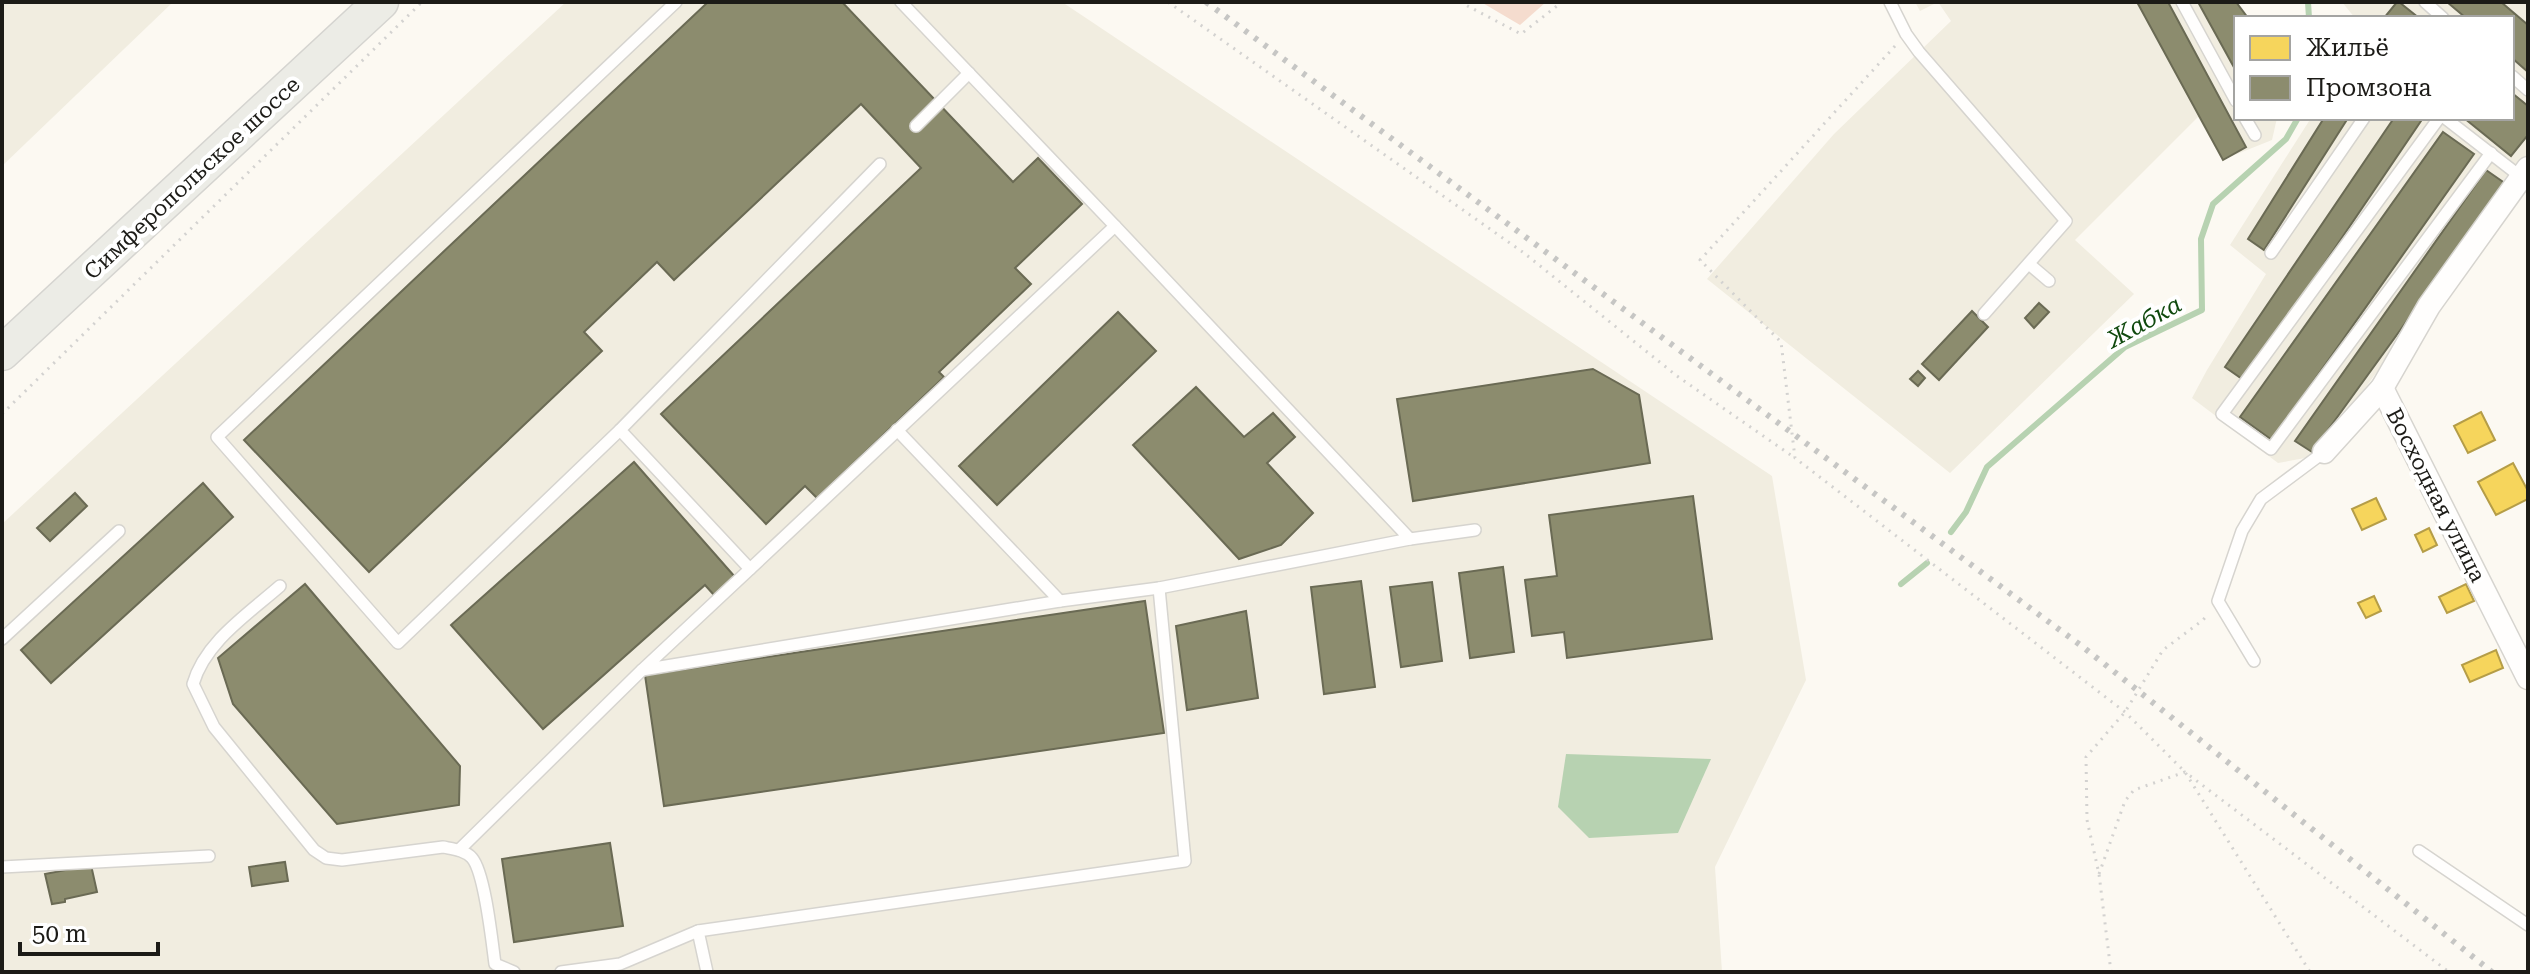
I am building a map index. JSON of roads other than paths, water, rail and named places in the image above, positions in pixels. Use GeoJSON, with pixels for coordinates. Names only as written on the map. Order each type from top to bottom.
{"type":"FeatureCollection","features":[{"type":"Feature","properties":{"kind":"main road","name":"Симферопольское шоссе"},"geometry":{"type":"LineString","coordinates":[[2,353],[381,2]]}},
{"type":"Feature","properties":{"kind":"street"},"geometry":{"type":"LineString","coordinates":[[2382,388],[2429,306],[2524,172]]}},
{"type":"Feature","properties":{"kind":"street","name":"Восходная улица"},"geometry":{"type":"LineString","coordinates":[[2324,452],[2382,388],[2528,678]]}},
{"type":"Feature","properties":{"kind":"lane"},"geometry":{"type":"LineString","coordinates":[[676,2],[217,437],[398,643],[620,430],[880,164]]}},
{"type":"Feature","properties":{"kind":"lane"},"geometry":{"type":"LineString","coordinates":[[901,2],[1410,539]]}},
{"type":"Feature","properties":{"kind":"lane"},"geometry":{"type":"LineString","coordinates":[[1890,2],[1906,34],[2066,221],[1984,314]]}},
{"type":"Feature","properties":{"kind":"lane"},"geometry":{"type":"LineString","coordinates":[[2182,2],[2234,97]]}},
{"type":"Feature","properties":{"kind":"lane"},"geometry":{"type":"LineString","coordinates":[[2425,2],[2441,16]]}},
{"type":"Feature","properties":{"kind":"lane"},"geometry":{"type":"LineString","coordinates":[[916,126],[969,73]]}},
{"type":"Feature","properties":{"kind":"lane"},"geometry":{"type":"LineString","coordinates":[[2246,120],[2255,135]]}},
{"type":"Feature","properties":{"kind":"lane"},"geometry":{"type":"LineString","coordinates":[[2271,253],[2363,120]]}},
{"type":"Feature","properties":{"kind":"lane"},"geometry":{"type":"LineString","coordinates":[[2441,120],[2222,414],[2271,449],[2491,153]]}},
{"type":"Feature","properties":{"kind":"lane"},"geometry":{"type":"LineString","coordinates":[[2445,120],[2524,172]]}},
{"type":"Feature","properties":{"kind":"lane"},"geometry":{"type":"LineString","coordinates":[[459,850],[642,670],[1115,226]]}},
{"type":"Feature","properties":{"kind":"lane"},"geometry":{"type":"LineString","coordinates":[[2029,264],[2049,281]]}},
{"type":"Feature","properties":{"kind":"lane"},"geometry":{"type":"LineString","coordinates":[[620,430],[750,569]]}},
{"type":"Feature","properties":{"kind":"lane"},"geometry":{"type":"LineString","coordinates":[[897,430],[1060,601]]}},
{"type":"Feature","properties":{"kind":"lane"},"geometry":{"type":"LineString","coordinates":[[2254,661],[2218,601],[2242,531],[2261,499],[2324,452]]}},
{"type":"Feature","properties":{"kind":"lane"},"geometry":{"type":"LineString","coordinates":[[642,670],[1060,601],[1159,588],[1410,539],[1475,530]]}},
{"type":"Feature","properties":{"kind":"lane"},"geometry":{"type":"LineString","coordinates":[[2,640],[119,531]]}},
{"type":"Feature","properties":{"kind":"lane"},"geometry":{"type":"LineString","coordinates":[[280,586],[215,644],[198,667],[193,684],[214,727],[314,850],[326,858],[342,860],[443,847],[459,850],[473,859],[480,875],[495,964],[514,972]]}},
{"type":"Feature","properties":{"kind":"lane"},"geometry":{"type":"LineString","coordinates":[[561,972],[620,964],[698,931],[1185,861],[1159,588]]}},
{"type":"Feature","properties":{"kind":"lane"},"geometry":{"type":"LineString","coordinates":[[2419,851],[2528,925]]}},
{"type":"Feature","properties":{"kind":"lane"},"geometry":{"type":"LineString","coordinates":[[2,867],[209,856]]}},
{"type":"Feature","properties":{"kind":"lane"},"geometry":{"type":"LineString","coordinates":[[698,931],[707,972]]}},
{"type":"Feature","properties":{"kind":"waterway","name":"Жабка"},"geometry":{"type":"LineString","coordinates":[[2308,2],[2309,16]]}},
{"type":"Feature","properties":{"kind":"waterway","name":"Жабка"},"geometry":{"type":"LineString","coordinates":[[1951,532],[1966,512],[1987,467],[2125,347],[2202,310],[2201,239],[2213,204],[2286,139],[2297,120]]}},
{"type":"Feature","properties":{"kind":"waterway","name":"Жабка"},"geometry":{"type":"LineString","coordinates":[[1901,584],[1927,563]]}},
{"type":"Feature","properties":{"kind":"railway"},"geometry":{"type":"LineString","coordinates":[[1206,2],[2083,647],[2492,972]]}}]}
